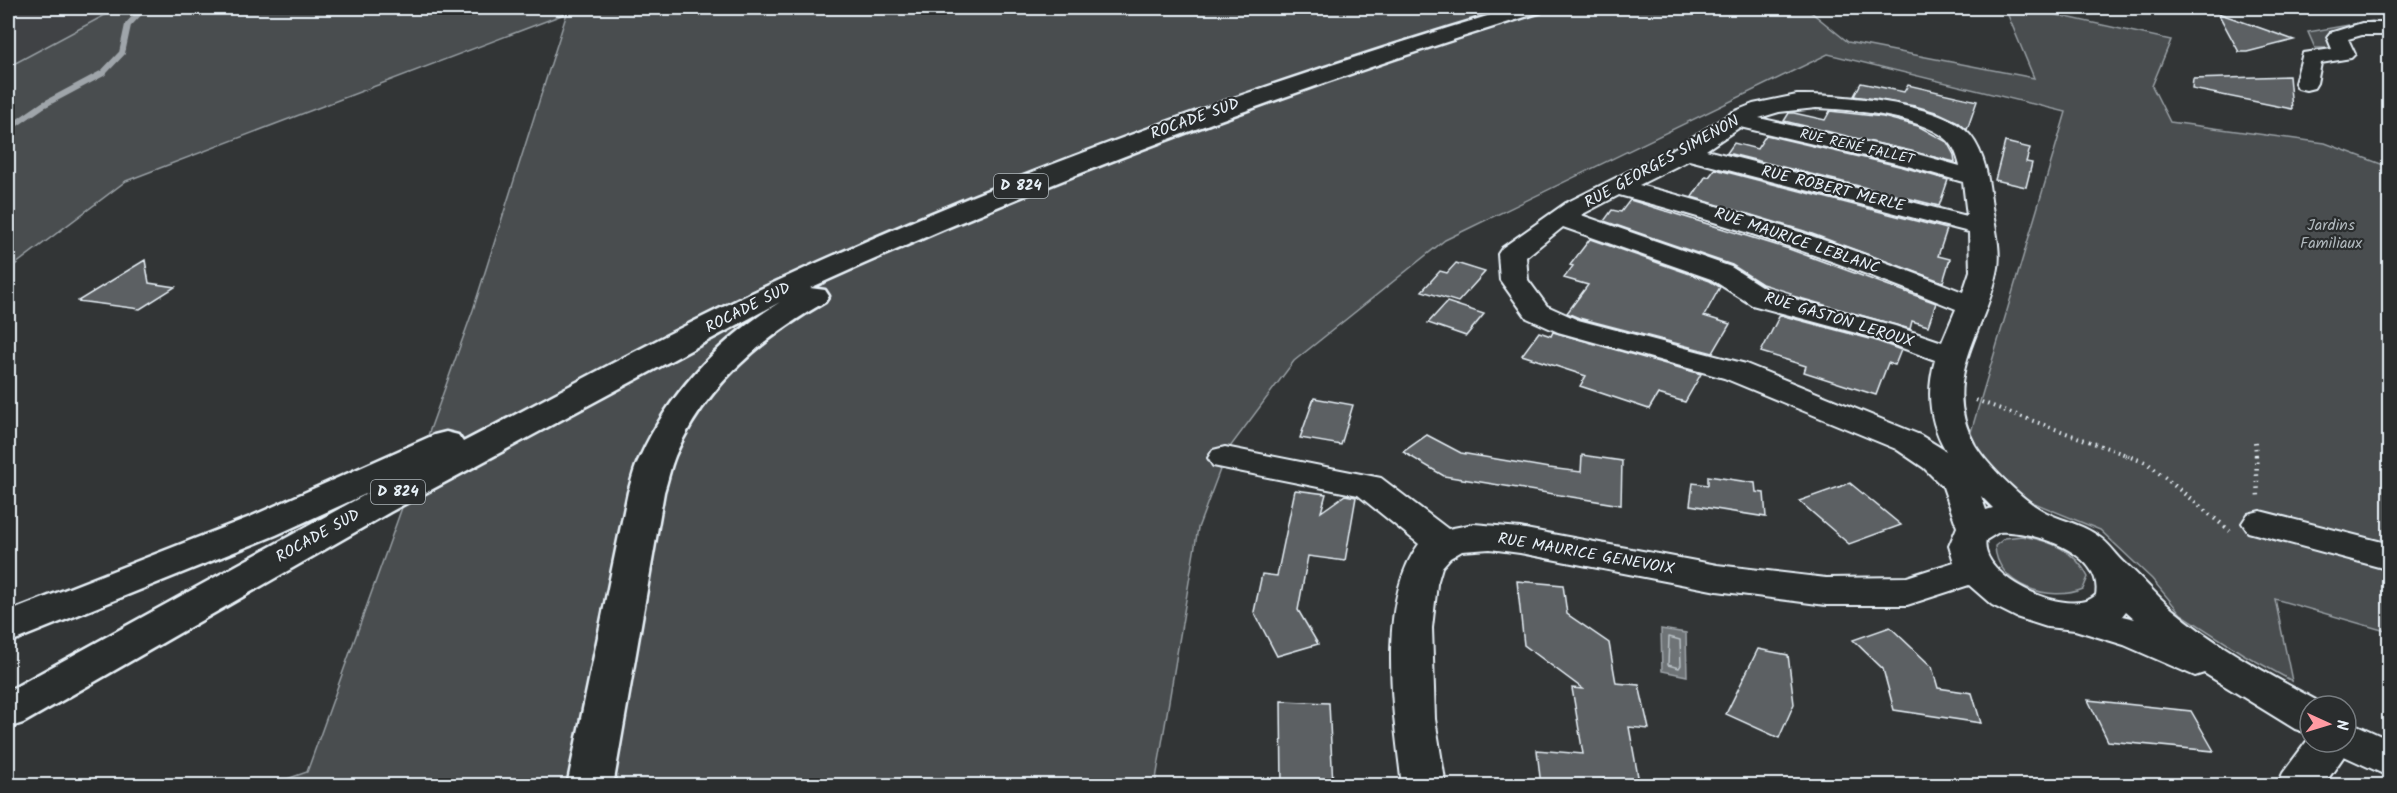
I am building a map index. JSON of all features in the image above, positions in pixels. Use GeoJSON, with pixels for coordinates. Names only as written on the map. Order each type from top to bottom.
{"type":"FeatureCollection","features":[{"type":"Feature","properties":{"kind":"main road","name":"ROCADE SUD"},"geometry":{"type":"LineString","coordinates":[[8,711],[211,595],[470,452],[795,284],[1092,158],[1251,99],[1462,29],[1534,8]]}},
{"type":"Feature","properties":{"kind":"main road"},"geometry":{"type":"LineString","coordinates":[[590,786],[644,504],[656,458],[672,426],[697,389],[719,366],[765,327],[808,298],[897,254],[1251,99]]}},
{"type":"Feature","properties":{"kind":"main road"},"geometry":{"type":"LineString","coordinates":[[8,628],[263,526],[795,284]]}},
{"type":"Feature","properties":{"kind":"street"},"geometry":{"type":"LineString","coordinates":[[2306,83],[2311,58],[2344,54],[2337,37],[2344,33],[2378,28],[2390,29]]}},
{"type":"Feature","properties":{"kind":"street","name":"RUE GEORGES SIMENON"},"geometry":{"type":"LineString","coordinates":[[1975,528],[1958,482],[1936,460],[1908,442],[1735,371],[1568,326],[1537,312],[1514,280],[1512,254],[1560,217],[1685,152],[1759,109],[1804,101],[1838,102],[1887,109],[1937,122],[1954,131],[1963,140],[1975,177],[1984,268],[1973,306],[1951,355],[1944,388],[1949,425],[1961,452],[1984,480],[2006,502],[2034,522]]}},
{"type":"Feature","properties":{"kind":"street","name":"RUE RENÉ FALLET"},"geometry":{"type":"LineString","coordinates":[[1738,120],[1910,159],[1975,177]]}},
{"type":"Feature","properties":{"kind":"street","name":"RUE ROBERT MERLE"},"geometry":{"type":"LineString","coordinates":[[1685,152],[1980,227]]}},
{"type":"Feature","properties":{"kind":"street","name":"RUE MAURICE LEBLANC"},"geometry":{"type":"LineString","coordinates":[[1618,187],[1729,217],[1869,264],[1973,306]]}},
{"type":"Feature","properties":{"kind":"street","name":"RUE GASTON LEROUX"},"geometry":{"type":"LineString","coordinates":[[1560,217],[1721,273],[1762,299],[1885,332],[1951,355]]}},
{"type":"Feature","properties":{"kind":"street"},"geometry":{"type":"LineString","coordinates":[[1225,458],[1369,486],[1443,544],[1427,560],[1417,587],[1413,646],[1414,710],[1424,786]]}},
{"type":"Feature","properties":{"kind":"street"},"geometry":{"type":"LineString","coordinates":[[2020,519],[2071,536],[2101,557],[2142,604],[2181,635],[2295,708],[2138,635],[2021,603],[1988,582],[1975,568],[1969,556],[1967,545],[1969,536],[1975,528],[1994,520],[2020,519]]}},
{"type":"Feature","properties":{"kind":"street"},"geometry":{"type":"LineString","coordinates":[[2260,523],[2390,557]]}},
{"type":"Feature","properties":{"kind":"street","name":"RUE MAURICE GENEVOIX"},"geometry":{"type":"LineString","coordinates":[[1443,544],[1474,537],[1508,538],[1775,586],[1838,592],[1899,592],[1938,582],[1975,568]]}},
{"type":"Feature","properties":{"kind":"street"},"geometry":{"type":"LineString","coordinates":[[2074,616],[2093,614],[2107,608],[2115,599],[2117,587],[2114,573]]}},
{"type":"Feature","properties":{"kind":"street"},"geometry":{"type":"LineString","coordinates":[[2358,743],[2390,760]]}},
{"type":"Feature","properties":{"kind":"street"},"geometry":{"type":"LineString","coordinates":[[2298,786],[2321,754]]}},
{"type":"Feature","properties":{"kind":"path"},"geometry":{"type":"LineString","coordinates":[[1944,388],[2147,463],[2233,532],[2261,540],[2254,442]]}},
{"type":"Feature","properties":{"kind":"shaded area"},"geometry":{"type":"Polygon","coordinates":[[[8,8],[118,8],[8,67],[8,8]]]}},
{"type":"Feature","properties":{"kind":"green space","name":"Jardins Familiaux"},"geometry":{"type":"Polygon","coordinates":[[[118,8],[1806,8],[1848,42],[2034,78],[2005,8],[2025,8],[2171,40],[2152,86],[2170,122],[2325,143],[2389,167],[2389,632],[2275,599],[2292,681],[2243,654],[2181,614],[2152,579],[2100,530],[2020,497],[1968,442],[2066,112],[1828,54],[1445,240],[1294,361],[1227,451],[1198,528],[1155,785],[270,785],[307,772],[473,310],[567,13],[126,181],[8,270],[8,67],[118,8]]]}},
{"type":"Feature","properties":{"kind":"green space"},"geometry":{"type":"Polygon","coordinates":[[[2372,21],[2389,24],[2338,30],[2327,35],[2332,48],[2315,48],[2308,32],[2372,21]]]}},
{"type":"Feature","properties":{"kind":"green space"},"geometry":{"type":"Polygon","coordinates":[[[2022,536],[2052,544],[2069,553],[2088,577],[2083,589],[2056,594],[2027,588],[2015,581],[2005,572],[1998,560],[1995,546],[2005,538],[2022,536]]]}},
{"type":"Feature","properties":{"kind":"water"},"geometry":{"type":"Polygon","coordinates":[[[1661,629],[1686,633],[1687,676],[1662,671],[1661,629]]]}},
{"type":"Feature","properties":{"kind":"building"},"geometry":{"type":"Polygon","coordinates":[[[2218,13],[2294,40],[2239,52],[2218,13]]]}},
{"type":"Feature","properties":{"kind":"building"},"geometry":{"type":"Polygon","coordinates":[[[2289,76],[2292,109],[2192,89],[2193,79],[2289,76]]]}},
{"type":"Feature","properties":{"kind":"building"},"geometry":{"type":"Polygon","coordinates":[[[1861,83],[1904,92],[1908,85],[1977,101],[1967,130],[1958,122],[1939,113],[1915,106],[1854,96],[1861,83]]]}},
{"type":"Feature","properties":{"kind":"building"},"geometry":{"type":"Polygon","coordinates":[[[1830,111],[1883,117],[1918,126],[1947,142],[1955,162],[1784,121],[1789,113],[1825,120],[1830,111]]]}},
{"type":"Feature","properties":{"kind":"building"},"geometry":{"type":"Polygon","coordinates":[[[1766,135],[1903,167],[1948,180],[1939,206],[1727,153],[1734,143],[1757,149],[1766,135]]]}},
{"type":"Feature","properties":{"kind":"building"},"geometry":{"type":"Polygon","coordinates":[[[2005,142],[2030,148],[2026,162],[2032,163],[2026,187],[1995,180],[2005,142]]]}},
{"type":"Feature","properties":{"kind":"building"},"geometry":{"type":"Polygon","coordinates":[[[1715,169],[1947,229],[1938,256],[1950,259],[1943,282],[1804,231],[1692,197],[1706,176],[1709,177],[1715,169]]]}},
{"type":"Feature","properties":{"kind":"building"},"geometry":{"type":"Polygon","coordinates":[[[1630,200],[1789,249],[1936,303],[1928,326],[1912,321],[1910,329],[1789,295],[1791,293],[1762,284],[1732,265],[1604,221],[1612,210],[1621,212],[1630,200]]]}},
{"type":"Feature","properties":{"kind":"building"},"geometry":{"type":"Polygon","coordinates":[[[1590,239],[1710,281],[1720,287],[1704,316],[1730,324],[1713,353],[1567,313],[1588,285],[1564,278],[1573,266],[1570,265],[1590,239]]]}},
{"type":"Feature","properties":{"kind":"building"},"geometry":{"type":"Polygon","coordinates":[[[145,260],[149,283],[175,287],[140,309],[78,301],[145,260]]]}},
{"type":"Feature","properties":{"kind":"building"},"geometry":{"type":"Polygon","coordinates":[[[1456,263],[1485,272],[1458,302],[1422,291],[1440,271],[1447,273],[1456,263]]]}},
{"type":"Feature","properties":{"kind":"building"},"geometry":{"type":"Polygon","coordinates":[[[1447,302],[1484,314],[1466,336],[1428,323],[1447,302]]]}},
{"type":"Feature","properties":{"kind":"building"},"geometry":{"type":"Polygon","coordinates":[[[1780,315],[1874,340],[1901,350],[1895,365],[1888,363],[1876,395],[1804,372],[1806,366],[1761,352],[1780,315]]]}},
{"type":"Feature","properties":{"kind":"building"},"geometry":{"type":"Polygon","coordinates":[[[1539,332],[1551,336],[1553,332],[1701,374],[1685,402],[1658,394],[1649,409],[1580,386],[1586,376],[1522,355],[1539,332]]]}},
{"type":"Feature","properties":{"kind":"building"},"geometry":{"type":"Polygon","coordinates":[[[1314,398],[1353,405],[1341,445],[1300,438],[1314,398]]]}},
{"type":"Feature","properties":{"kind":"building"},"geometry":{"type":"Polygon","coordinates":[[[1427,435],[1461,453],[1549,468],[1581,472],[1582,455],[1622,461],[1621,505],[1444,476],[1403,452],[1427,435]]]}},
{"type":"Feature","properties":{"kind":"building"},"geometry":{"type":"Polygon","coordinates":[[[1708,476],[1755,483],[1756,492],[1764,493],[1766,517],[1690,505],[1693,483],[1708,485],[1708,476]]]}},
{"type":"Feature","properties":{"kind":"building"},"geometry":{"type":"Polygon","coordinates":[[[1850,483],[1901,525],[1849,544],[1799,501],[1850,483]]]}},
{"type":"Feature","properties":{"kind":"building"},"geometry":{"type":"Polygon","coordinates":[[[1295,490],[1326,494],[1321,512],[1345,495],[1356,497],[1345,561],[1308,556],[1298,610],[1318,644],[1277,656],[1254,612],[1262,574],[1277,576],[1295,490]]]}},
{"type":"Feature","properties":{"kind":"building"},"geometry":{"type":"Polygon","coordinates":[[[1517,581],[1563,585],[1567,614],[1609,643],[1616,683],[1639,685],[1649,729],[1629,727],[1639,782],[1603,779],[1604,786],[1541,786],[1537,750],[1583,754],[1572,688],[1583,689],[1524,645],[1517,581]]]}},
{"type":"Feature","properties":{"kind":"building"},"geometry":{"type":"Polygon","coordinates":[[[1890,627],[1932,667],[1938,688],[1972,693],[1981,723],[1894,710],[1883,669],[1853,640],[1890,627]]]}},
{"type":"Feature","properties":{"kind":"building"},"geometry":{"type":"Polygon","coordinates":[[[1758,649],[1788,655],[1794,704],[1779,738],[1726,714],[1758,649]]]}},
{"type":"Feature","properties":{"kind":"building"},"geometry":{"type":"Polygon","coordinates":[[[2088,700],[2191,711],[2214,751],[2108,741],[2088,700]]]}},
{"type":"Feature","properties":{"kind":"building"},"geometry":{"type":"Polygon","coordinates":[[[1281,701],[1329,703],[1333,786],[1282,786],[1281,701]]]}},
{"type":"Feature","properties":{"kind":"waterway"},"geometry":{"type":"LineString","coordinates":[[8,129],[43,105],[103,73],[122,53],[128,25],[144,8]]}}]}
